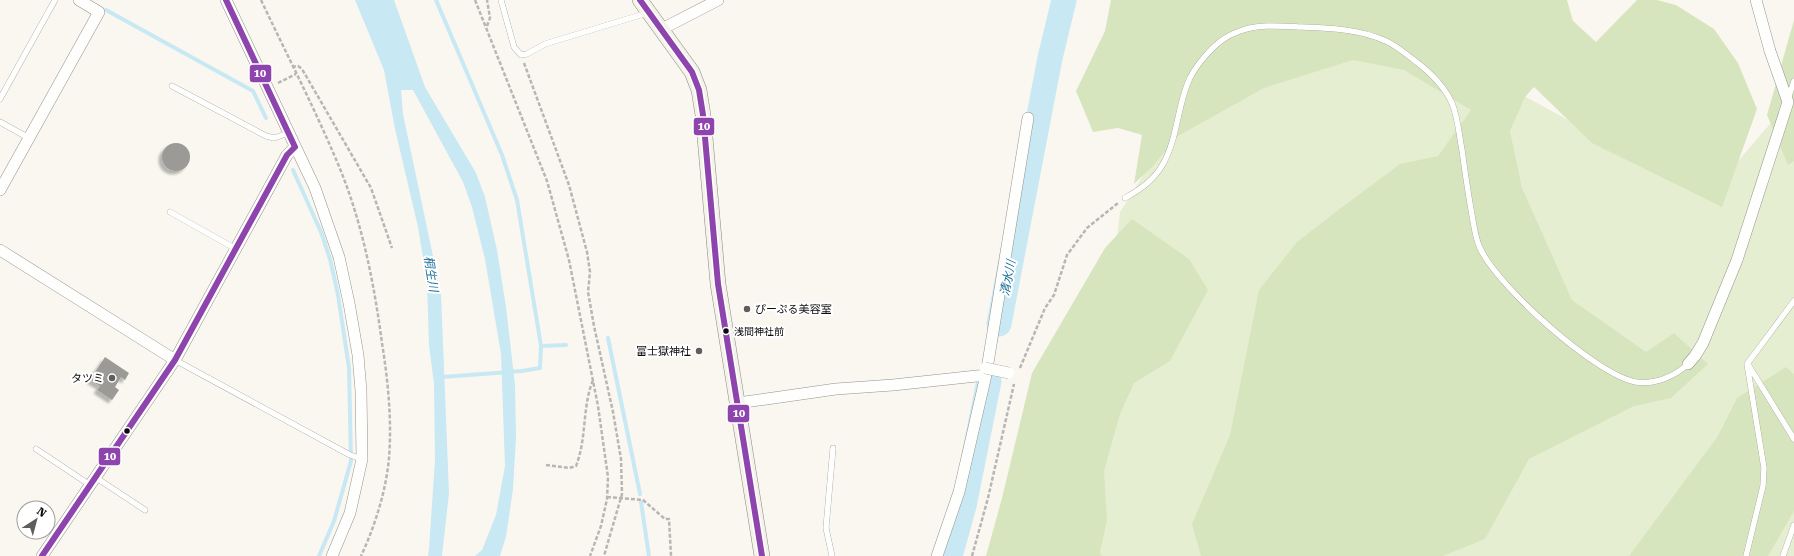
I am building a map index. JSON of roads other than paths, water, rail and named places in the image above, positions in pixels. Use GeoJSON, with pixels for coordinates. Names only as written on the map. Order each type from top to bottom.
{"type":"FeatureCollection","features":[{"type":"Feature","properties":{"kind":"main road"},"geometry":{"type":"LineString","coordinates":[[640,0],[692,72],[699,90],[718,284],[762,556]]}},
{"type":"Feature","properties":{"kind":"street"},"geometry":{"type":"LineString","coordinates":[[0,190],[99,12],[79,0]]}},
{"type":"Feature","properties":{"kind":"street"},"geometry":{"type":"LineString","coordinates":[[226,0],[315,188],[339,257],[344,280],[358,355],[362,411],[355,457],[350,513],[332,556]]}},
{"type":"Feature","properties":{"kind":"street"},"geometry":{"type":"LineString","coordinates":[[662,29],[718,0]]}},
{"type":"Feature","properties":{"kind":"street"},"geometry":{"type":"LineString","coordinates":[[1688,364],[1695,356],[1702,343],[1737,260],[1788,102],[1770,50],[1756,0]]}},
{"type":"Feature","properties":{"kind":"street"},"geometry":{"type":"LineString","coordinates":[[938,556],[959,492],[986,372],[1028,118]]}},
{"type":"Feature","properties":{"kind":"street"},"geometry":{"type":"LineString","coordinates":[[42,556],[175,360],[287,155],[295,147]]}},
{"type":"Feature","properties":{"kind":"street"},"geometry":{"type":"LineString","coordinates":[[0,250],[175,360]]}},
{"type":"Feature","properties":{"kind":"street"},"geometry":{"type":"LineString","coordinates":[[738,403],[836,389],[893,385],[986,372],[1013,374]]}},
{"type":"Feature","properties":{"kind":"lane"},"geometry":{"type":"LineString","coordinates":[[0,99],[55,0]]}},
{"type":"Feature","properties":{"kind":"lane"},"geometry":{"type":"LineString","coordinates":[[501,0],[514,47],[521,55],[527,54],[545,44],[649,12]]}},
{"type":"Feature","properties":{"kind":"lane"},"geometry":{"type":"LineString","coordinates":[[1125,198],[1145,186],[1163,164],[1175,135],[1187,84],[1202,59],[1217,42],[1223,38],[1244,30],[1264,26],[1341,29],[1374,36],[1388,42],[1425,68],[1435,78],[1452,103],[1458,126],[1475,237],[1484,257],[1501,280],[1560,335],[1602,366],[1619,376],[1640,382],[1651,381],[1672,375],[1688,364]]}},
{"type":"Feature","properties":{"kind":"lane"},"geometry":{"type":"LineString","coordinates":[[1788,102],[1794,81]]}},
{"type":"Feature","properties":{"kind":"lane"},"geometry":{"type":"LineString","coordinates":[[172,86],[266,136],[274,138],[289,133]]}},
{"type":"Feature","properties":{"kind":"lane"},"geometry":{"type":"LineString","coordinates":[[0,122],[29,138]]}},
{"type":"Feature","properties":{"kind":"lane"},"geometry":{"type":"LineString","coordinates":[[170,212],[237,249]]}},
{"type":"Feature","properties":{"kind":"lane"},"geometry":{"type":"LineString","coordinates":[[1746,556],[1763,486],[1764,468],[1747,364],[1794,301]]}},
{"type":"Feature","properties":{"kind":"lane"},"geometry":{"type":"LineString","coordinates":[[175,360],[355,457]]}},
{"type":"Feature","properties":{"kind":"lane"},"geometry":{"type":"LineString","coordinates":[[1747,364],[1794,439]]}},
{"type":"Feature","properties":{"kind":"lane"},"geometry":{"type":"LineString","coordinates":[[832,556],[826,528],[833,448]]}},
{"type":"Feature","properties":{"kind":"lane"},"geometry":{"type":"LineString","coordinates":[[36,449],[146,510]]}},
{"type":"Feature","properties":{"kind":"lane"},"geometry":{"type":"LineString","coordinates":[[1783,556],[1794,525]]}},
{"type":"Feature","properties":{"kind":"water","name":"桐生川"},"geometry":{"type":"Polygon","coordinates":[[[355,0],[394,0],[425,87],[476,173],[485,197],[497,250],[506,307],[515,385],[516,437],[513,489],[506,537],[500,556],[475,556],[482,550],[496,515],[505,466],[501,354],[485,259],[472,207],[463,182],[413,90],[401,90],[403,114],[441,294],[449,493],[442,556],[428,556],[435,460],[434,384],[429,345],[427,282],[418,227],[395,129],[384,70],[355,0]]]}},
{"type":"Feature","properties":{"kind":"waterway"},"geometry":{"type":"LineString","coordinates":[[436,0],[502,155],[517,200],[541,346],[566,345]]}},
{"type":"Feature","properties":{"kind":"waterway","name":"清水川"},"geometry":{"type":"LineString","coordinates":[[999,324],[1050,58],[1064,0]]}},
{"type":"Feature","properties":{"kind":"waterway"},"geometry":{"type":"LineString","coordinates":[[106,10],[253,91],[266,118]]}},
{"type":"Feature","properties":{"kind":"waterway"},"geometry":{"type":"LineString","coordinates":[[293,170],[321,232],[330,259],[338,295],[349,368],[351,461],[334,521],[319,556]]}},
{"type":"Feature","properties":{"kind":"waterway"},"geometry":{"type":"LineString","coordinates":[[608,338],[640,494]]}},
{"type":"Feature","properties":{"kind":"waterway"},"geometry":{"type":"LineString","coordinates":[[442,377],[522,371],[540,368],[541,346]]}},
{"type":"Feature","properties":{"kind":"waterway","name":"清水川"},"geometry":{"type":"LineString","coordinates":[[950,556],[964,506],[989,381]]}},
{"type":"Feature","properties":{"kind":"waterway"},"geometry":{"type":"LineString","coordinates":[[641,502],[649,556]]}},
{"type":"Feature","properties":{"kind":"place","name":"ぴーぷる美容室"},"geometry":{"type":"Point","coordinates":[747,309]}},
{"type":"Feature","properties":{"kind":"place","name":"浅間神社前"},"geometry":{"type":"Point","coordinates":[726,331]}},
{"type":"Feature","properties":{"kind":"place","name":"富士獄神社"},"geometry":{"type":"Point","coordinates":[699,351]}},
{"type":"Feature","properties":{"kind":"place","name":"タツミ"},"geometry":{"type":"Point","coordinates":[112,378]}}]}
